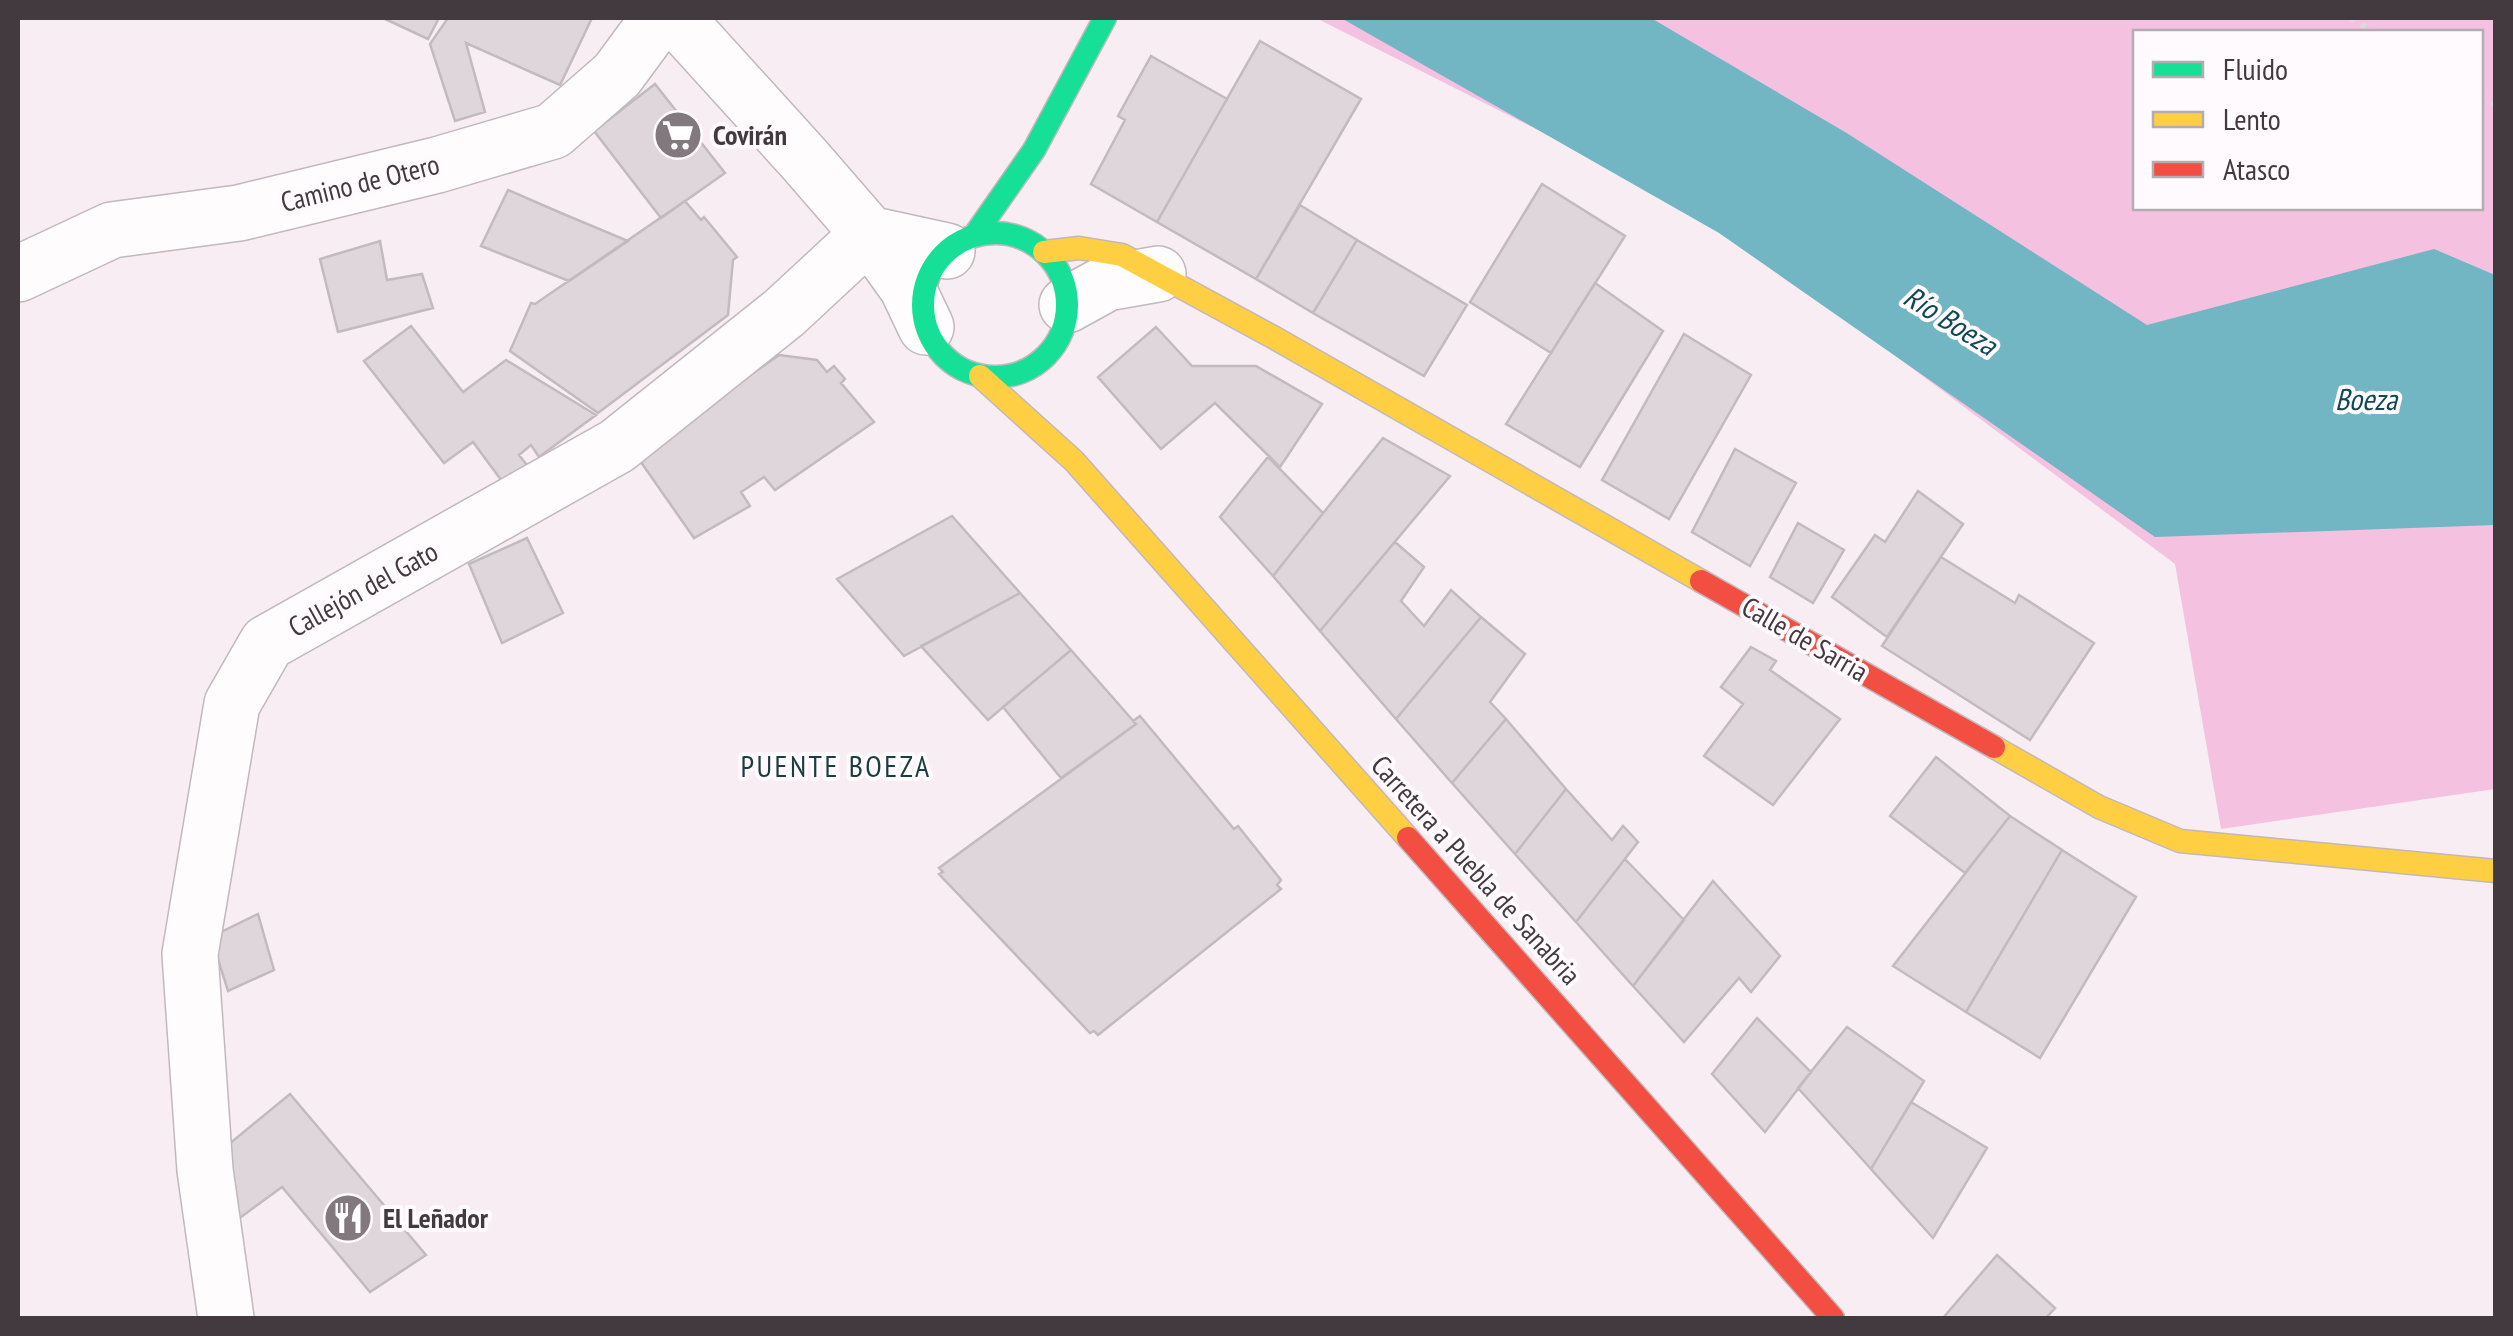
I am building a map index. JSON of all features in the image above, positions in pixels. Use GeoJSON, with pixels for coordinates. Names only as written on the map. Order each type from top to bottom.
{"type":"FeatureCollection","features":[{"type":"Feature","properties":{"kind":"street","name":"Camino de Otero"},"geometry":{"type":"LineString","coordinates":[[18,274],[112,230],[239,212],[437,165],[553,131],[616,75],[659,18]]}},
{"type":"Feature","properties":{"kind":"street"},"geometry":{"type":"LineString","coordinates":[[676,18],[868,234],[907,287],[941,354],[952,363],[980,376],[1002,377],[1023,372],[1041,361],[1107,282],[1158,274]]}},
{"type":"Feature","properties":{"kind":"street"},"geometry":{"type":"LineString","coordinates":[[926,326],[925,286],[934,268],[960,244],[1034,150],[1105,18]]}},
{"type":"Feature","properties":{"kind":"street"},"geometry":{"type":"LineString","coordinates":[[1034,150],[1035,186]]}},
{"type":"Feature","properties":{"kind":"street"},"geometry":{"type":"LineString","coordinates":[[1034,214],[1041,249]]}},
{"type":"Feature","properties":{"kind":"street"},"geometry":{"type":"LineString","coordinates":[[868,234],[960,244],[990,233],[1006,234],[1041,249],[1057,268],[1065,286],[1061,338]]}},
{"type":"Feature","properties":{"kind":"street","name":"Callejón del Gato"},"geometry":{"type":"LineString","coordinates":[[226,1318],[204,1170],[190,954],[232,704],[268,643],[616,446],[784,313],[868,234]]}},
{"type":"Feature","properties":{"kind":"street","name":"Calle de Sarria"},"geometry":{"type":"LineString","coordinates":[[1041,249],[1078,248],[1122,254],[2099,807],[2180,840],[2496,871]]}},
{"type":"Feature","properties":{"kind":"street","name":"Carretera a Puebla de Sanabria"},"geometry":{"type":"LineString","coordinates":[[980,376],[1074,461],[1833,1318]]}},
{"type":"Feature","properties":{"kind":"street"},"geometry":{"type":"LineString","coordinates":[[1068,422],[1074,461]]}},
{"type":"Feature","properties":{"kind":"shaded area"},"geometry":{"type":"Polygon","coordinates":[[[1316,18],[2495,18],[2495,789],[2221,829],[2175,564],[1708,216],[1316,18]]]}},
{"type":"Feature","properties":{"kind":"water","name":"Boeza"},"geometry":{"type":"Polygon","coordinates":[[[1341,18],[1651,18],[1845,132],[2147,325],[2434,249],[2495,275],[2495,525],[2155,537],[1719,233],[1341,18]]]}},
{"type":"Feature","properties":{"kind":"building"},"geometry":{"type":"Polygon","coordinates":[[[383,18],[439,18],[428,39],[383,18]]]}},
{"type":"Feature","properties":{"kind":"building"},"geometry":{"type":"Polygon","coordinates":[[[448,18],[592,18],[560,85],[466,43],[485,112],[455,121],[430,44],[448,18]]]}},
{"type":"Feature","properties":{"kind":"building"},"geometry":{"type":"Polygon","coordinates":[[[1260,41],[1361,99],[1256,279],[1157,222],[1260,41]]]}},
{"type":"Feature","properties":{"kind":"building"},"geometry":{"type":"Polygon","coordinates":[[[1151,56],[1227,99],[1157,222],[1091,184],[1125,120],[1118,116],[1151,56]]]}},
{"type":"Feature","properties":{"kind":"building"},"geometry":{"type":"Polygon","coordinates":[[[655,84],[725,173],[661,218],[594,131],[655,84]]]}},
{"type":"Feature","properties":{"kind":"building"},"geometry":{"type":"Polygon","coordinates":[[[1542,184],[1625,236],[1551,353],[1470,302],[1542,184]]]}},
{"type":"Feature","properties":{"kind":"building"},"geometry":{"type":"Polygon","coordinates":[[[508,190],[628,241],[569,281],[481,246],[508,190]]]}},
{"type":"Feature","properties":{"kind":"building"},"geometry":{"type":"Polygon","coordinates":[[[685,201],[701,220],[704,217],[737,257],[733,260],[728,315],[598,413],[510,351],[531,303],[535,304],[685,201]]]}},
{"type":"Feature","properties":{"kind":"building"},"geometry":{"type":"Polygon","coordinates":[[[1300,205],[1357,240],[1313,313],[1256,279],[1300,205]]]}},
{"type":"Feature","properties":{"kind":"building"},"geometry":{"type":"Polygon","coordinates":[[[1357,240],[1467,305],[1424,376],[1313,313],[1357,240]]]}},
{"type":"Feature","properties":{"kind":"building"},"geometry":{"type":"Polygon","coordinates":[[[380,241],[387,280],[422,274],[433,308],[338,332],[320,259],[380,241]]]}},
{"type":"Feature","properties":{"kind":"building"},"geometry":{"type":"Polygon","coordinates":[[[1595,283],[1663,331],[1580,467],[1506,424],[1595,283]]]}},
{"type":"Feature","properties":{"kind":"building"},"geometry":{"type":"Polygon","coordinates":[[[411,326],[463,392],[506,360],[596,415],[539,457],[531,445],[519,455],[527,465],[504,484],[473,442],[444,463],[364,361],[411,326]]]}},
{"type":"Feature","properties":{"kind":"building"},"geometry":{"type":"Polygon","coordinates":[[[1156,327],[1192,366],[1256,366],[1322,404],[1280,467],[1215,403],[1161,449],[1098,377],[1156,327]]]}},
{"type":"Feature","properties":{"kind":"building"},"geometry":{"type":"Polygon","coordinates":[[[1684,334],[1751,375],[1669,519],[1602,480],[1684,334]]]}},
{"type":"Feature","properties":{"kind":"building"},"geometry":{"type":"Polygon","coordinates":[[[779,355],[817,360],[827,372],[834,366],[845,379],[841,383],[874,422],[775,490],[764,477],[741,492],[750,506],[694,538],[636,455],[779,355]]]}},
{"type":"Feature","properties":{"kind":"building"},"geometry":{"type":"Polygon","coordinates":[[[1383,438],[1450,476],[1320,631],[1273,576],[1383,438]]]}},
{"type":"Feature","properties":{"kind":"building"},"geometry":{"type":"Polygon","coordinates":[[[1735,449],[1796,483],[1750,566],[1692,532],[1735,449]]]}},
{"type":"Feature","properties":{"kind":"building"},"geometry":{"type":"Polygon","coordinates":[[[1268,457],[1323,513],[1273,576],[1220,517],[1268,457]]]}},
{"type":"Feature","properties":{"kind":"building"},"geometry":{"type":"Polygon","coordinates":[[[1918,491],[1963,524],[1887,637],[1832,597],[1875,535],[1885,542],[1918,491]]]}},
{"type":"Feature","properties":{"kind":"building"},"geometry":{"type":"Polygon","coordinates":[[[952,516],[1020,593],[904,656],[837,579],[952,516]]]}},
{"type":"Feature","properties":{"kind":"building"},"geometry":{"type":"Polygon","coordinates":[[[1798,523],[1844,550],[1813,603],[1770,577],[1798,523]]]}},
{"type":"Feature","properties":{"kind":"building"},"geometry":{"type":"Polygon","coordinates":[[[527,538],[563,613],[502,643],[469,564],[527,538]]]}},
{"type":"Feature","properties":{"kind":"building"},"geometry":{"type":"Polygon","coordinates":[[[1395,542],[1424,567],[1401,601],[1424,626],[1451,590],[1481,617],[1396,719],[1320,631],[1395,542]]]}},
{"type":"Feature","properties":{"kind":"building"},"geometry":{"type":"Polygon","coordinates":[[[1941,557],[2015,603],[2019,595],[2094,643],[2030,740],[1882,646],[1941,557]]]}},
{"type":"Feature","properties":{"kind":"building"},"geometry":{"type":"Polygon","coordinates":[[[1020,593],[1071,650],[988,720],[921,646],[1020,593]]]}},
{"type":"Feature","properties":{"kind":"building"},"geometry":{"type":"Polygon","coordinates":[[[1481,617],[1525,654],[1490,702],[1506,719],[1452,783],[1396,719],[1481,617]]]}},
{"type":"Feature","properties":{"kind":"building"},"geometry":{"type":"Polygon","coordinates":[[[1751,647],[1776,661],[1770,670],[1840,719],[1773,805],[1704,756],[1743,704],[1721,687],[1751,647]]]}},
{"type":"Feature","properties":{"kind":"building"},"geometry":{"type":"Polygon","coordinates":[[[1071,650],[1136,724],[1061,778],[1003,707],[1071,650]]]}},
{"type":"Feature","properties":{"kind":"building"},"geometry":{"type":"Polygon","coordinates":[[[1140,716],[1234,829],[1238,826],[1281,880],[1277,885],[1281,889],[1098,1035],[1090,1033],[939,874],[943,872],[939,868],[1136,724],[1133,721],[1140,716]]]}},
{"type":"Feature","properties":{"kind":"building"},"geometry":{"type":"Polygon","coordinates":[[[1506,719],[1566,789],[1515,854],[1452,783],[1506,719]]]}},
{"type":"Feature","properties":{"kind":"building"},"geometry":{"type":"Polygon","coordinates":[[[1936,757],[2010,816],[1965,873],[1890,816],[1936,757]]]}},
{"type":"Feature","properties":{"kind":"building"},"geometry":{"type":"Polygon","coordinates":[[[1566,789],[1612,840],[1623,826],[1638,842],[1576,922],[1515,854],[1566,789]]]}},
{"type":"Feature","properties":{"kind":"building"},"geometry":{"type":"Polygon","coordinates":[[[2010,816],[2062,850],[1966,1012],[1893,966],[2010,816]]]}},
{"type":"Feature","properties":{"kind":"building"},"geometry":{"type":"Polygon","coordinates":[[[2062,850],[2136,897],[2040,1058],[1966,1012],[2062,850]]]}},
{"type":"Feature","properties":{"kind":"building"},"geometry":{"type":"Polygon","coordinates":[[[1625,859],[1684,920],[1633,986],[1576,922],[1625,859]]]}},
{"type":"Feature","properties":{"kind":"building"},"geometry":{"type":"Polygon","coordinates":[[[1713,881],[1780,956],[1751,992],[1739,978],[1684,1042],[1633,986],[1713,881]]]}},
{"type":"Feature","properties":{"kind":"building"},"geometry":{"type":"Polygon","coordinates":[[[258,914],[274,970],[228,991],[211,937],[258,914]]]}},
{"type":"Feature","properties":{"kind":"building"},"geometry":{"type":"Polygon","coordinates":[[[1757,1018],[1811,1072],[1765,1132],[1712,1074],[1757,1018]]]}},
{"type":"Feature","properties":{"kind":"building"},"geometry":{"type":"Polygon","coordinates":[[[1847,1027],[1924,1081],[1871,1169],[1798,1088],[1847,1027]]]}},
{"type":"Feature","properties":{"kind":"building"},"geometry":{"type":"Polygon","coordinates":[[[290,1094],[426,1255],[370,1292],[282,1187],[222,1231],[211,1159],[290,1094]]]}},
{"type":"Feature","properties":{"kind":"building"},"geometry":{"type":"Polygon","coordinates":[[[1911,1102],[1987,1148],[1933,1238],[1871,1169],[1911,1102]]]}},
{"type":"Feature","properties":{"kind":"building"},"geometry":{"type":"Polygon","coordinates":[[[1997,1255],[2055,1308],[2046,1318],[1943,1318],[1997,1255]]]}},
{"type":"Feature","properties":{"kind":"traffic: fast"},"geometry":{"type":"LineString","coordinates":[[974,236],[1034,150],[1105,18]]}},
{"type":"Feature","properties":{"kind":"traffic: fast"},"geometry":{"type":"LineString","coordinates":[[995,233],[1023,239],[1046,254],[1061,277],[1067,305],[1061,333],[1046,356],[1023,371],[995,377],[967,371],[944,356],[929,333],[923,305],[929,277],[944,254],[967,239],[995,233]]}},
{"type":"Feature","properties":{"kind":"traffic: slow"},"geometry":{"type":"LineString","coordinates":[[1044,252],[1079,248],[1122,255],[1701,581]]}},
{"type":"Feature","properties":{"kind":"traffic: slow"},"geometry":{"type":"LineString","coordinates":[[980,376],[1074,461],[1408,838]]}},
{"type":"Feature","properties":{"kind":"traffic: slow"},"geometry":{"type":"LineString","coordinates":[[1994,747],[2099,807],[2180,841],[2496,871]]}},
{"type":"Feature","properties":{"kind":"traffic: jam"},"geometry":{"type":"LineString","coordinates":[[1701,581],[1994,747]]}},
{"type":"Feature","properties":{"kind":"traffic: jam"},"geometry":{"type":"LineString","coordinates":[[1408,838],[1833,1318]]}},
{"type":"Feature","properties":{"kind":"place","name":"Covirán"},"geometry":{"type":"Point","coordinates":[678,135]}},
{"type":"Feature","properties":{"kind":"place","name":"El Leñador"},"geometry":{"type":"Point","coordinates":[348,1218]}},
{"type":"Feature","properties":{"kind":"district","name":"PUENTE BOEZA"},"geometry":{"type":"Point","coordinates":[836,767]}},
{"type":"Feature","properties":{"kind":"water label","name":"Río Boeza"},"geometry":{"type":"Point","coordinates":[1950,321]}}]}
